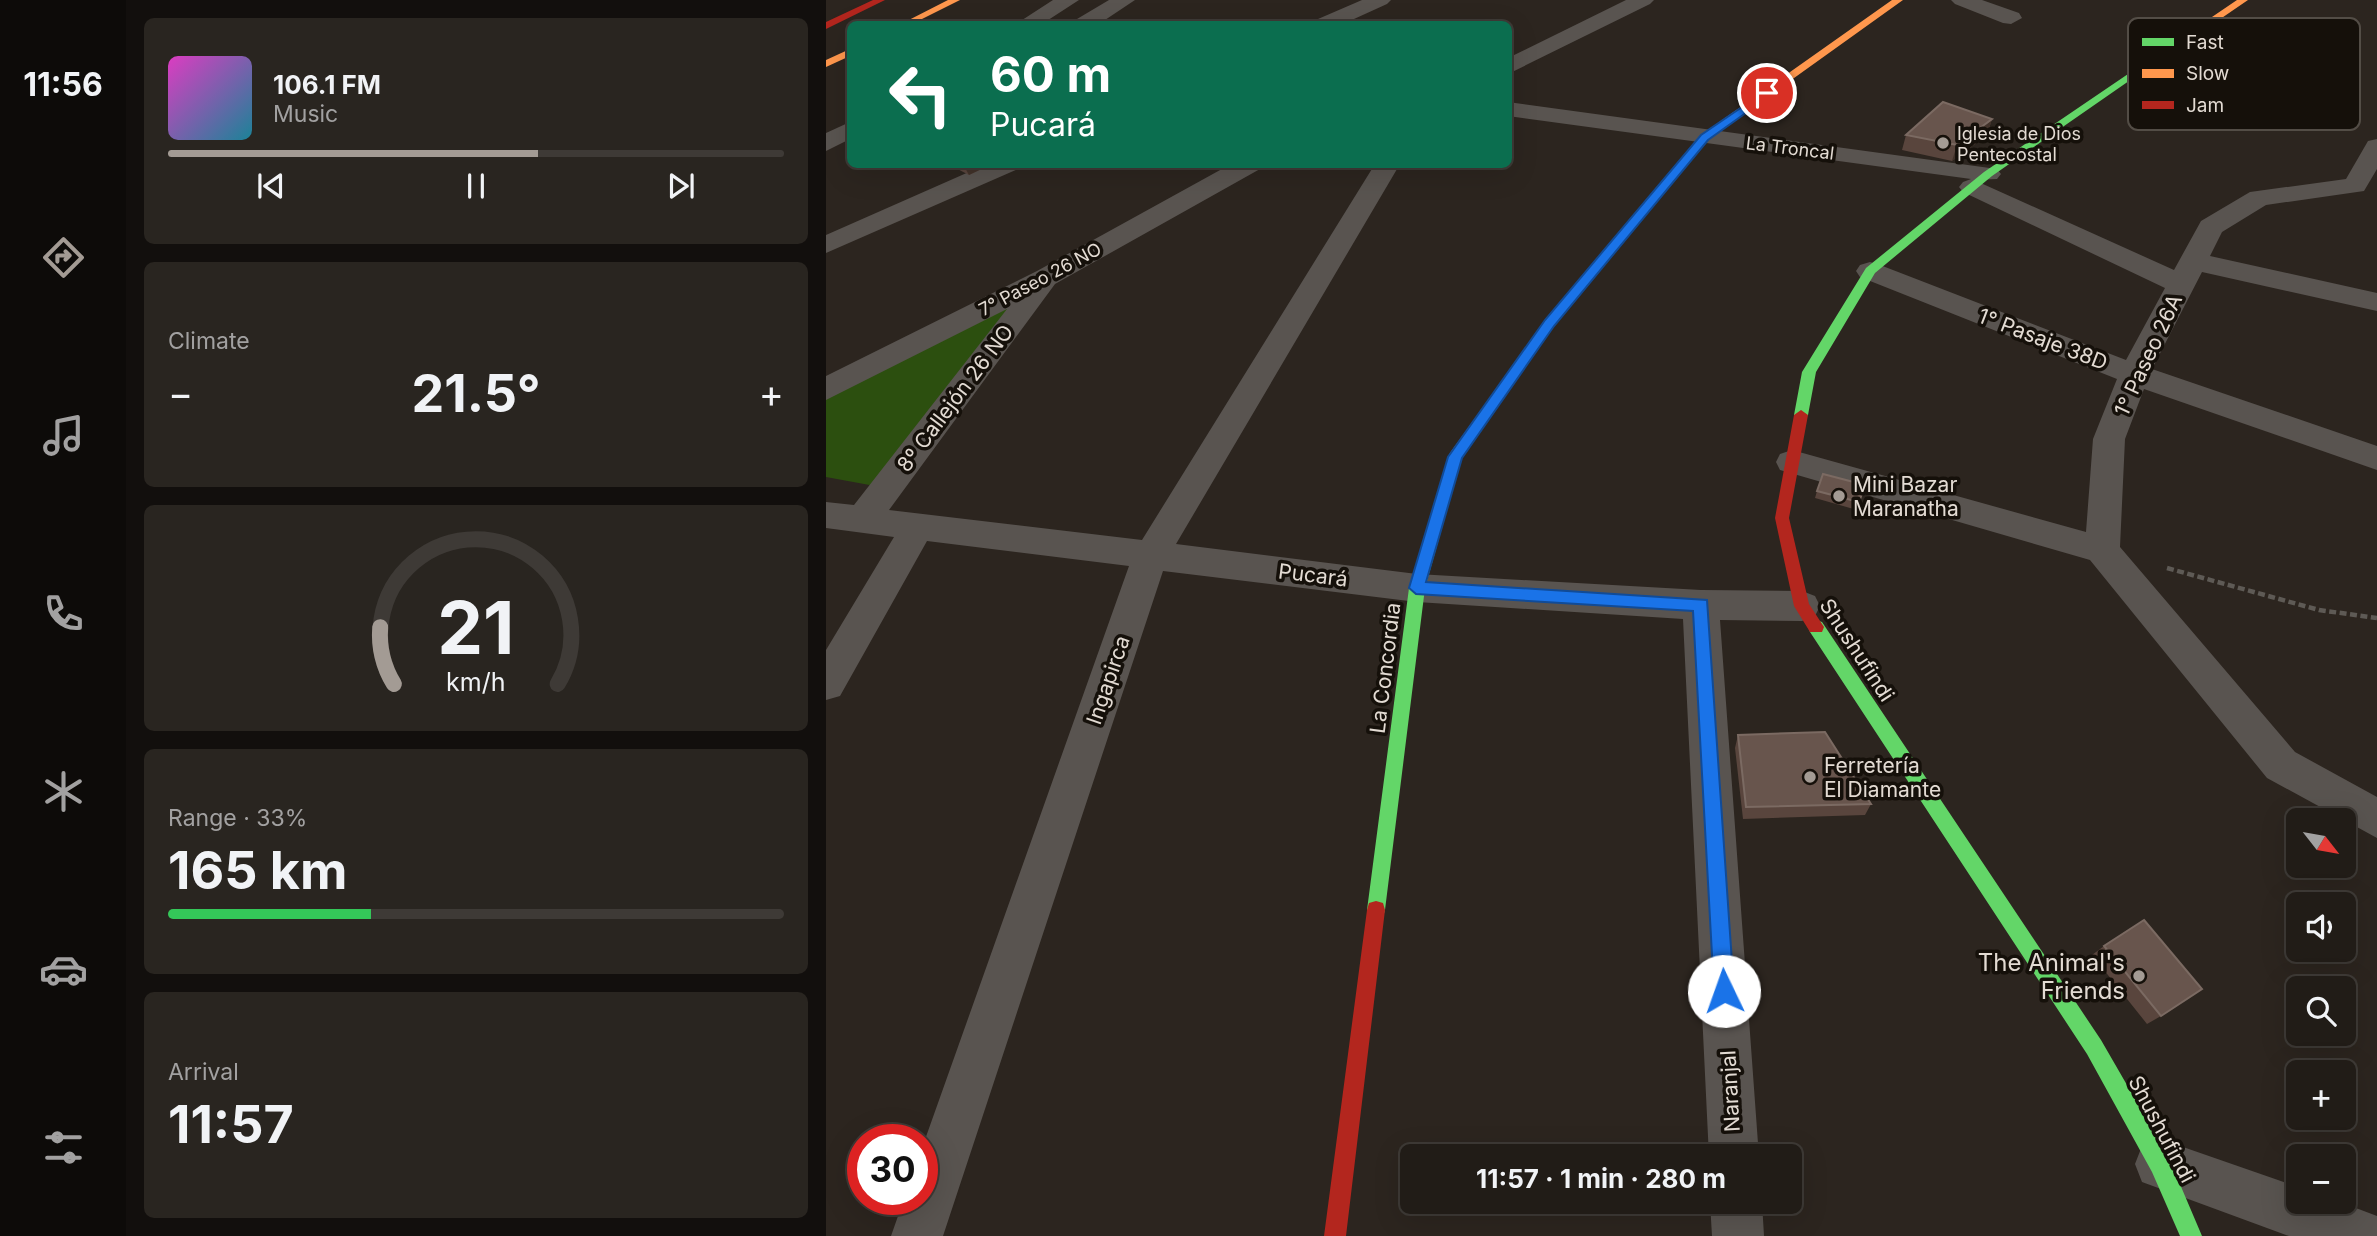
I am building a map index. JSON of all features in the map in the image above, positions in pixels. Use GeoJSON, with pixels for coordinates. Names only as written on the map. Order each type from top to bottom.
{"type":"FeatureCollection","features":[{"type":"Feature","properties":{"kind":"main road"},"geometry":{"type":"LineString","coordinates":[[826,26],[880,0]]}},
{"type":"Feature","properties":{"kind":"main road"},"geometry":{"type":"LineString","coordinates":[[911,21],[955,0]]}},
{"type":"Feature","properties":{"kind":"main road","name":"La Concordia"},"geometry":{"type":"LineString","coordinates":[[1335,1236],[1416,588],[1455,457],[1550,323],[1704,137],[1898,0]]}},
{"type":"Feature","properties":{"kind":"main road","name":"Shushufindi"},"geometry":{"type":"LineString","coordinates":[[2217,18],[2243,0]]}},
{"type":"Feature","properties":{"kind":"main road"},"geometry":{"type":"LineString","coordinates":[[826,64],[847,54]]}},
{"type":"Feature","properties":{"kind":"main road","name":"Shushufindi"},"geometry":{"type":"LineString","coordinates":[[2128,79],[1980,181],[1870,271],[1809,372],[1782,518],[1802,606],[2094,1047],[2160,1164],[2191,1236]]}},
{"type":"Feature","properties":{"kind":"street"},"geometry":{"type":"LineString","coordinates":[[1036,19],[1068,0]]}},
{"type":"Feature","properties":{"kind":"street"},"geometry":{"type":"LineString","coordinates":[[1092,21],[1124,0]]}},
{"type":"Feature","properties":{"kind":"street"},"geometry":{"type":"LineString","coordinates":[[1333,21],[1380,0]]}},
{"type":"Feature","properties":{"kind":"street"},"geometry":{"type":"LineString","coordinates":[[1512,65],[1643,0]]}},
{"type":"Feature","properties":{"kind":"street"},"geometry":{"type":"LineString","coordinates":[[1962,0],[2011,18]]}},
{"type":"Feature","properties":{"kind":"street"},"geometry":{"type":"LineString","coordinates":[[1036,19],[1056,21]]}},
{"type":"Feature","properties":{"kind":"street","name":"La Troncal"},"geometry":{"type":"LineString","coordinates":[[1512,110],[1980,181],[2187,272],[2377,302]]}},
{"type":"Feature","properties":{"kind":"street"},"geometry":{"type":"LineString","coordinates":[[826,144],[847,131]]}},
{"type":"Feature","properties":{"kind":"street","name":"1° Paseo 26A"},"geometry":{"type":"LineString","coordinates":[[2102,550],[2109,439],[2134,374],[2211,227],[2259,198],[2366,188],[2377,146]]}},
{"type":"Feature","properties":{"kind":"street"},"geometry":{"type":"LineString","coordinates":[[826,245],[1000,168]]}},
{"type":"Feature","properties":{"kind":"street","name":"7° Paseo 26 NO"},"geometry":{"type":"LineString","coordinates":[[826,389],[1047,277],[1244,168]]}},
{"type":"Feature","properties":{"kind":"street","name":"Ingapirca"},"geometry":{"type":"LineString","coordinates":[[917,1236],[1151,555],[1386,168]]}},
{"type":"Feature","properties":{"kind":"street","name":"1° Pasaje 38D"},"geometry":{"type":"LineString","coordinates":[[1870,271],[2134,374],[2377,458]]}},
{"type":"Feature","properties":{"kind":"street","name":"8º Callejón 26 NO"},"geometry":{"type":"LineString","coordinates":[[863,519],[1047,277]]}},
{"type":"Feature","properties":{"kind":"street"},"geometry":{"type":"LineString","coordinates":[[1792,462],[2102,550],[2281,765],[2377,819]]}},
{"type":"Feature","properties":{"kind":"street","name":"Pucará"},"geometry":{"type":"LineString","coordinates":[[826,514],[1416,588],[1701,605],[1802,606]]}},
{"type":"Feature","properties":{"kind":"street"},"geometry":{"type":"LineString","coordinates":[[826,684],[918,526]]}},
{"type":"Feature","properties":{"kind":"street","name":"Naranjal"},"geometry":{"type":"LineString","coordinates":[[1701,605],[1733,1144]]}},
{"type":"Feature","properties":{"kind":"street"},"geometry":{"type":"LineString","coordinates":[[2160,1164],[2362,1236]]}},
{"type":"Feature","properties":{"kind":"street"},"geometry":{"type":"LineString","coordinates":[[1737,1214],[1738,1236]]}},
{"type":"Feature","properties":{"kind":"path"},"geometry":{"type":"LineString","coordinates":[[2102,550],[2319,610],[2377,618]]}},
{"type":"Feature","properties":{"kind":"green space"},"geometry":{"type":"Polygon","coordinates":[[[1027,293],[875,486],[826,477],[826,397],[1027,293]]]}},
{"type":"Feature","properties":{"kind":"building"},"geometry":{"type":"Polygon","coordinates":[[[1943,102],[1992,119],[1957,145],[1906,135],[1943,102]]]}},
{"type":"Feature","properties":{"kind":"building"},"geometry":{"type":"Polygon","coordinates":[[[1823,474],[1865,485],[1859,502],[1817,491],[1823,474]]]}},
{"type":"Feature","properties":{"kind":"building"},"geometry":{"type":"Polygon","coordinates":[[[1825,732],[1871,804],[1746,807],[1738,735],[1825,732]]]}},
{"type":"Feature","properties":{"kind":"building","name":"The Animal's Friends"},"geometry":{"type":"Polygon","coordinates":[[[2144,920],[2202,989],[2161,1016],[2104,946],[2144,920]]]}},
{"type":"Feature","properties":{"kind":"traffic: fast"},"geometry":{"type":"LineString","coordinates":[[1801,415],[1809,372],[1870,271],[1988,174],[2128,78]]}},
{"type":"Feature","properties":{"kind":"traffic: fast"},"geometry":{"type":"LineString","coordinates":[[1376,910],[1417,588],[1444,496]]}},
{"type":"Feature","properties":{"kind":"traffic: fast"},"geometry":{"type":"LineString","coordinates":[[1816,627],[2094,1047],[2160,1164],[2191,1236]]}},
{"type":"Feature","properties":{"kind":"traffic: slow"},"geometry":{"type":"LineString","coordinates":[[912,21],[955,0]]}},
{"type":"Feature","properties":{"kind":"traffic: slow"},"geometry":{"type":"LineString","coordinates":[[1444,496],[1455,457],[1550,323],[1705,137],[1898,0]]}},
{"type":"Feature","properties":{"kind":"traffic: slow"},"geometry":{"type":"LineString","coordinates":[[2216,18],[2243,0]]}},
{"type":"Feature","properties":{"kind":"traffic: slow"},"geometry":{"type":"LineString","coordinates":[[826,64],[847,54]]}},
{"type":"Feature","properties":{"kind":"traffic: jam"},"geometry":{"type":"LineString","coordinates":[[826,26],[880,0]]}},
{"type":"Feature","properties":{"kind":"traffic: jam"},"geometry":{"type":"LineString","coordinates":[[1801,415],[1782,518],[1802,606],[1816,627]]}},
{"type":"Feature","properties":{"kind":"traffic: jam"},"geometry":{"type":"LineString","coordinates":[[1335,1236],[1376,910]]}},
{"type":"Feature","properties":{"kind":"place","name":"Iglesia de Dios Pentecostal"},"geometry":{"type":"Point","coordinates":[1943,143]}},
{"type":"Feature","properties":{"kind":"place","name":"Mini Bazar Maranatha"},"geometry":{"type":"Point","coordinates":[1839,496]}},
{"type":"Feature","properties":{"kind":"place","name":"Ferretería El Diamante"},"geometry":{"type":"Point","coordinates":[1810,777]}},
{"type":"Feature","properties":{"kind":"place","name":"The Animal's Friends"},"geometry":{"type":"Point","coordinates":[2139,976]}},
{"type":"Feature","properties":{"kind":"route"},"geometry":{"type":"LineString","coordinates":[[1724,991],[1701,605],[1416,588],[1455,457],[1471,434],[1550,323],[1704,137],[1767,93]]}}]}
